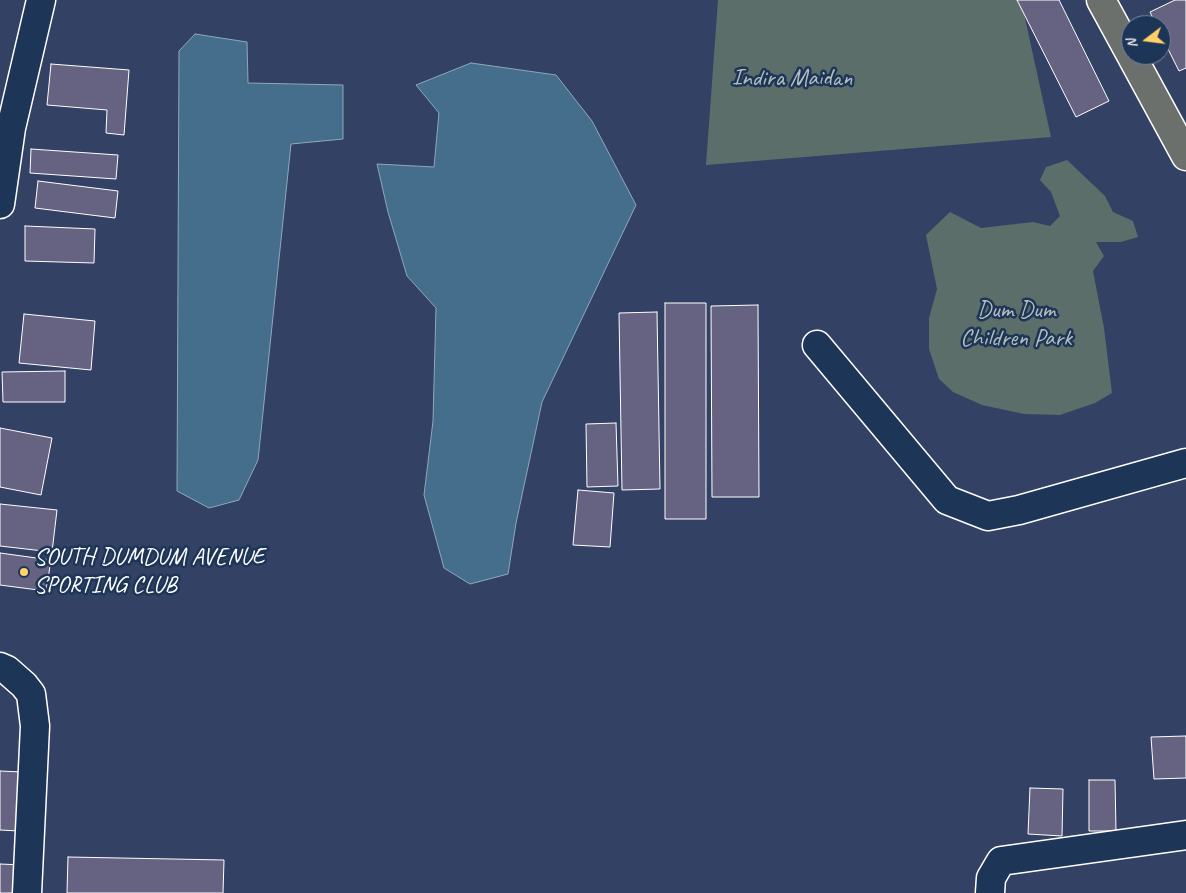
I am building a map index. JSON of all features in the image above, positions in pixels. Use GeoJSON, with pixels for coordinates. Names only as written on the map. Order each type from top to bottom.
{"type":"FeatureCollection","features":[{"type":"Feature","properties":{"kind":"main road"},"geometry":{"type":"LineString","coordinates":[[1101,0],[1121,37]]}},
{"type":"Feature","properties":{"kind":"main road"},"geometry":{"type":"LineString","coordinates":[[1136,65],[1186,156]]}},
{"type":"Feature","properties":{"kind":"street"},"geometry":{"type":"LineString","coordinates":[[0,204],[10,128],[41,0]]}},
{"type":"Feature","properties":{"kind":"street"},"geometry":{"type":"LineString","coordinates":[[817,345],[947,500],[988,516],[1019,510],[1186,463]]}},
{"type":"Feature","properties":{"kind":"street"},"geometry":{"type":"LineString","coordinates":[[0,667],[7,670],[31,694],[35,726],[27,893]]}},
{"type":"Feature","properties":{"kind":"street"},"geometry":{"type":"LineString","coordinates":[[990,893],[991,878],[1001,860],[1186,835]]}},
{"type":"Feature","properties":{"kind":"green space","name":"Indira Maidan"},"geometry":{"type":"Polygon","coordinates":[[[718,0],[1021,0],[1051,137],[706,165],[718,0]]]}},
{"type":"Feature","properties":{"kind":"green space","name":"Dum Dum Children Park"},"geometry":{"type":"Polygon","coordinates":[[[1067,160],[1105,196],[1113,212],[1133,221],[1138,237],[1121,242],[1096,242],[1104,256],[1093,271],[1104,328],[1112,393],[1095,403],[1060,415],[1024,414],[982,405],[953,392],[939,379],[929,349],[929,318],[937,289],[926,235],[950,212],[981,228],[1033,222],[1050,226],[1060,216],[1051,192],[1040,180],[1046,167],[1067,160]]]}},
{"type":"Feature","properties":{"kind":"water"},"geometry":{"type":"Polygon","coordinates":[[[195,34],[247,42],[248,83],[343,85],[343,139],[291,144],[258,460],[239,500],[209,508],[177,491],[179,51],[195,34]]]}},
{"type":"Feature","properties":{"kind":"water"},"geometry":{"type":"Polygon","coordinates":[[[471,63],[556,75],[592,121],[636,205],[542,402],[516,523],[508,574],[470,584],[444,568],[424,495],[433,421],[436,308],[407,276],[388,212],[377,164],[434,167],[439,113],[416,85],[471,63]]]}},
{"type":"Feature","properties":{"kind":"building"},"geometry":{"type":"Polygon","coordinates":[[[1017,0],[1059,0],[1109,101],[1076,117],[1017,0]]]}},
{"type":"Feature","properties":{"kind":"building"},"geometry":{"type":"Polygon","coordinates":[[[1175,0],[1186,0],[1186,68],[1179,71],[1171,55],[1171,15],[1151,15],[1150,12],[1175,0]]]}},
{"type":"Feature","properties":{"kind":"building"},"geometry":{"type":"Polygon","coordinates":[[[51,64],[129,70],[124,135],[106,133],[107,110],[47,105],[51,64]]]}},
{"type":"Feature","properties":{"kind":"building"},"geometry":{"type":"Polygon","coordinates":[[[31,149],[118,155],[116,179],[30,173],[31,149]]]}},
{"type":"Feature","properties":{"kind":"building"},"geometry":{"type":"Polygon","coordinates":[[[38,181],[118,191],[115,218],[35,208],[38,181]]]}},
{"type":"Feature","properties":{"kind":"building"},"geometry":{"type":"Polygon","coordinates":[[[25,226],[95,229],[94,263],[25,261],[25,226]]]}},
{"type":"Feature","properties":{"kind":"building"},"geometry":{"type":"Polygon","coordinates":[[[665,303],[706,303],[706,519],[665,519],[665,303]]]}},
{"type":"Feature","properties":{"kind":"building"},"geometry":{"type":"Polygon","coordinates":[[[758,305],[759,497],[712,497],[711,306],[758,305]]]}},
{"type":"Feature","properties":{"kind":"building"},"geometry":{"type":"Polygon","coordinates":[[[657,312],[660,489],[622,490],[619,313],[657,312]]]}},
{"type":"Feature","properties":{"kind":"building"},"geometry":{"type":"Polygon","coordinates":[[[24,314],[95,321],[91,370],[19,363],[24,314]]]}},
{"type":"Feature","properties":{"kind":"building"},"geometry":{"type":"Polygon","coordinates":[[[65,371],[65,402],[3,402],[2,372],[65,371]]]}},
{"type":"Feature","properties":{"kind":"building"},"geometry":{"type":"Polygon","coordinates":[[[616,423],[618,486],[587,487],[586,424],[616,423]]]}},
{"type":"Feature","properties":{"kind":"building"},"geometry":{"type":"Polygon","coordinates":[[[0,428],[52,438],[41,495],[0,487],[0,428]]]}},
{"type":"Feature","properties":{"kind":"building"},"geometry":{"type":"Polygon","coordinates":[[[578,490],[614,493],[610,547],[573,545],[578,490]]]}},
{"type":"Feature","properties":{"kind":"building"},"geometry":{"type":"Polygon","coordinates":[[[0,504],[57,510],[52,552],[0,546],[0,504]]]}},
{"type":"Feature","properties":{"kind":"building","name":"SOUTH DUMDUM AVENUE SPORTING CLUB"},"geometry":{"type":"Polygon","coordinates":[[[0,553],[51,560],[46,591],[0,585],[0,553]]]}},
{"type":"Feature","properties":{"kind":"building"},"geometry":{"type":"Polygon","coordinates":[[[1186,736],[1186,778],[1154,779],[1151,737],[1186,736]]]}},
{"type":"Feature","properties":{"kind":"building"},"geometry":{"type":"Polygon","coordinates":[[[0,771],[22,772],[19,831],[0,830],[0,771]]]}},
{"type":"Feature","properties":{"kind":"building"},"geometry":{"type":"Polygon","coordinates":[[[1089,780],[1115,780],[1116,831],[1089,831],[1089,780]]]}},
{"type":"Feature","properties":{"kind":"building"},"geometry":{"type":"Polygon","coordinates":[[[1030,788],[1063,789],[1062,836],[1028,834],[1030,788]]]}},
{"type":"Feature","properties":{"kind":"building"},"geometry":{"type":"Polygon","coordinates":[[[68,857],[224,860],[223,893],[67,893],[68,857]]]}},
{"type":"Feature","properties":{"kind":"building"},"geometry":{"type":"Polygon","coordinates":[[[0,864],[22,865],[20,893],[0,893],[0,864]]]}},
{"type":"Feature","properties":{"kind":"place","name":"SOUTH DUMDUM AVENUE SPORTING CLUB"},"geometry":{"type":"Point","coordinates":[24,572]}}]}
